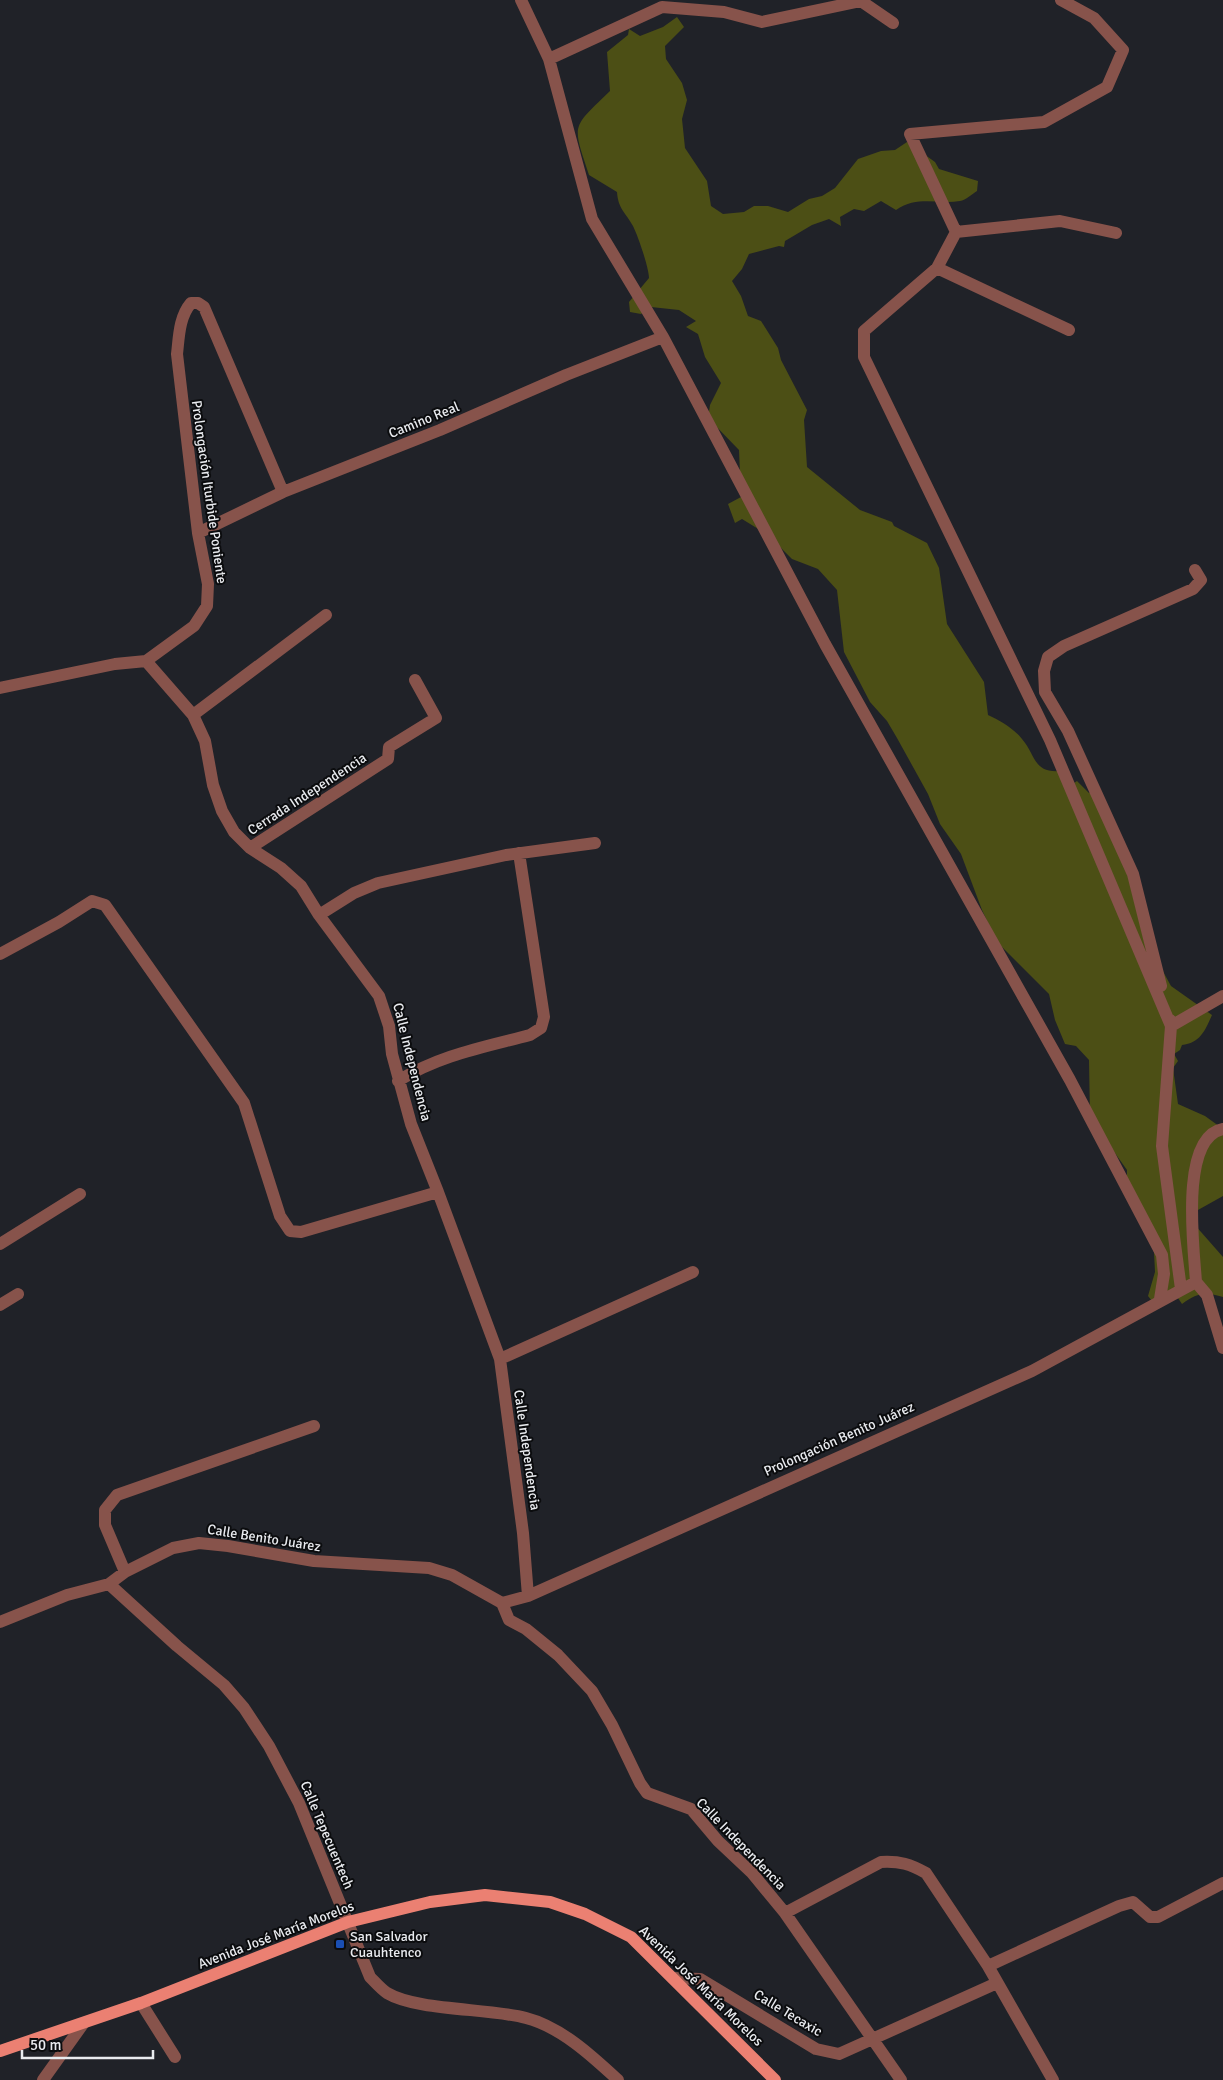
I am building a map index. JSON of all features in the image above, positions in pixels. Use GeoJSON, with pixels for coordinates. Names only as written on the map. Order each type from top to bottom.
{"type":"FeatureCollection","features":[{"type":"Feature","properties":{"kind":"main road","name":"Avenida José María Morelos"},"geometry":{"type":"LineString","coordinates":[[0,2051],[141,2003],[348,1922],[430,1902],[485,1895],[550,1902],[585,1914],[631,1937],[776,2080]]}},
{"type":"Feature","properties":{"kind":"street"},"geometry":{"type":"LineString","coordinates":[[521,0],[549,58],[592,220],[662,337],[825,644],[1070,1080],[1162,1255],[1164,1274],[1160,1299]]}},
{"type":"Feature","properties":{"kind":"street"},"geometry":{"type":"LineString","coordinates":[[956,232],[910,134],[1044,122],[1107,87],[1123,50],[1094,18],[1061,0]]}},
{"type":"Feature","properties":{"kind":"street"},"geometry":{"type":"LineString","coordinates":[[549,58],[662,7],[724,12],[762,22],[861,1],[893,23]]}},
{"type":"Feature","properties":{"kind":"street"},"geometry":{"type":"LineString","coordinates":[[956,232],[1060,221],[1116,233]]}},
{"type":"Feature","properties":{"kind":"street"},"geometry":{"type":"LineString","coordinates":[[956,232],[937,268],[864,331],[864,357],[1050,740],[1171,1026]]}},
{"type":"Feature","properties":{"kind":"street"},"geometry":{"type":"LineString","coordinates":[[937,268],[1069,330]]}},
{"type":"Feature","properties":{"kind":"street","name":"Prolongación Iturbide Poniente"},"geometry":{"type":"LineString","coordinates":[[146,661],[194,626],[207,606],[208,584],[198,533],[177,354],[180,328],[185,310],[191,303],[198,303],[204,307],[283,492]]}},
{"type":"Feature","properties":{"kind":"street","name":"Camino Real"},"geometry":{"type":"LineString","coordinates":[[198,533],[283,492],[440,430],[566,375],[662,337]]}},
{"type":"Feature","properties":{"kind":"street"},"geometry":{"type":"LineString","coordinates":[[1180,1288],[1162,1146],[1171,1026],[1133,874],[1068,732],[1045,692],[1044,671],[1048,658],[1064,646],[1193,589],[1201,580],[1195,570]]}},
{"type":"Feature","properties":{"kind":"street"},"geometry":{"type":"LineString","coordinates":[[192,715],[326,615]]}},
{"type":"Feature","properties":{"kind":"street"},"geometry":{"type":"LineString","coordinates":[[0,688],[115,664],[146,661]]}},
{"type":"Feature","properties":{"kind":"street","name":"Calle Independencia"},"geometry":{"type":"LineString","coordinates":[[146,661],[192,715],[205,741],[213,785],[222,810],[234,832],[250,848],[281,868],[301,886],[319,915],[379,996],[389,1026],[398,1081],[410,1124],[438,1192],[500,1360],[523,1534],[528,1596]]}},
{"type":"Feature","properties":{"kind":"street","name":"Cerrada Independencia"},"geometry":{"type":"LineString","coordinates":[[250,848],[388,759],[389,747],[436,718],[415,680]]}},
{"type":"Feature","properties":{"kind":"street"},"geometry":{"type":"LineString","coordinates":[[319,915],[354,893],[378,883],[519,853],[595,842]]}},
{"type":"Feature","properties":{"kind":"street"},"geometry":{"type":"LineString","coordinates":[[398,1081],[419,1068],[443,1058],[530,1035],[541,1028],[544,1017],[519,853]]}},
{"type":"Feature","properties":{"kind":"street"},"geometry":{"type":"LineString","coordinates":[[0,954],[60,922],[92,901],[105,905],[244,1103],[280,1216],[290,1231],[301,1232],[438,1192]]}},
{"type":"Feature","properties":{"kind":"street"},"geometry":{"type":"LineString","coordinates":[[1171,1026],[1223,996]]}},
{"type":"Feature","properties":{"kind":"street"},"geometry":{"type":"LineString","coordinates":[[1223,1129],[1217,1130],[1203,1142],[1197,1160],[1192,1195],[1196,1282],[1206,1295],[1223,1348]]}},
{"type":"Feature","properties":{"kind":"street"},"geometry":{"type":"LineString","coordinates":[[0,1244],[80,1194]]}},
{"type":"Feature","properties":{"kind":"street"},"geometry":{"type":"LineString","coordinates":[[500,1360],[693,1272]]}},
{"type":"Feature","properties":{"kind":"street","name":"Prolongación Benito Juárez"},"geometry":{"type":"LineString","coordinates":[[502,1603],[528,1596],[1032,1371],[1180,1288],[1196,1282]]}},
{"type":"Feature","properties":{"kind":"street"},"geometry":{"type":"LineString","coordinates":[[0,1306],[18,1294]]}},
{"type":"Feature","properties":{"kind":"street"},"geometry":{"type":"LineString","coordinates":[[125,1572],[105,1525],[105,1510],[117,1496],[314,1426]]}},
{"type":"Feature","properties":{"kind":"street","name":"Calle Benito Juárez"},"geometry":{"type":"LineString","coordinates":[[0,1622],[67,1595],[109,1584],[125,1572],[173,1548],[199,1543],[228,1546],[314,1561],[428,1568],[452,1575],[502,1603]]}},
{"type":"Feature","properties":{"kind":"street","name":"Calle Tepecuentech"},"geometry":{"type":"LineString","coordinates":[[109,1584],[224,1686],[244,1708],[269,1746],[299,1803],[370,1977],[387,1993],[416,2003],[527,2018],[556,2031],[618,2080]]}},
{"type":"Feature","properties":{"kind":"street","name":"Calle Independencia"},"geometry":{"type":"LineString","coordinates":[[502,1603],[509,1620],[526,1629],[558,1655],[579,1675],[592,1691],[612,1725],[640,1783],[647,1792],[691,1809],[718,1841],[752,1873],[785,1913],[901,2080]]}},
{"type":"Feature","properties":{"kind":"street","name":"Calle Independencia"},"geometry":{"type":"LineString","coordinates":[[785,1913],[881,1862],[897,1861],[910,1864],[926,1873],[988,1966],[1053,2080]]}},
{"type":"Feature","properties":{"kind":"street"},"geometry":{"type":"LineString","coordinates":[[988,1966],[1119,1906],[1133,1902],[1150,1917],[1158,1917],[1223,1883]]}},
{"type":"Feature","properties":{"kind":"street","name":"Calle Tecaxic"},"geometry":{"type":"LineString","coordinates":[[674,1978],[700,1979],[816,2048],[839,2054],[874,2040],[997,1983]]}},
{"type":"Feature","properties":{"kind":"street"},"geometry":{"type":"LineString","coordinates":[[141,2003],[175,2057]]}},
{"type":"Feature","properties":{"kind":"street"},"geometry":{"type":"LineString","coordinates":[[43,2080],[83,2024]]}},
{"type":"Feature","properties":{"kind":"shaded area"},"geometry":{"type":"Polygon","coordinates":[[[677,17],[684,27],[665,46],[666,59],[682,83],[687,100],[682,119],[685,148],[707,181],[711,206],[723,214],[744,212],[754,206],[768,206],[788,212],[809,199],[822,196],[835,188],[858,159],[881,151],[895,150],[907,142],[935,162],[939,169],[978,181],[977,191],[962,200],[912,203],[896,210],[881,201],[864,211],[854,209],[840,217],[841,226],[829,219],[812,225],[785,241],[784,247],[779,246],[749,254],[742,269],[732,281],[741,296],[748,316],[761,321],[778,348],[781,360],[807,410],[804,420],[807,467],[860,510],[892,522],[894,526],[927,543],[939,568],[947,624],[984,682],[988,715],[1006,725],[1018,735],[1027,745],[1040,766],[1051,771],[1060,771],[1074,783],[1077,781],[1089,793],[1095,789],[1104,802],[1154,955],[1171,986],[1212,1015],[1198,1039],[1182,1045],[1180,1050],[1174,1054],[1178,1061],[1173,1068],[1178,1104],[1205,1116],[1223,1129],[1223,1196],[1198,1210],[1194,1224],[1223,1257],[1223,1297],[1211,1294],[1201,1295],[1182,1304],[1176,1295],[1152,1301],[1148,1296],[1155,1272],[1154,1252],[1127,1180],[1127,1170],[1090,1118],[1089,1060],[1076,1046],[1065,1044],[1055,1020],[1049,994],[997,942],[982,910],[961,854],[940,824],[928,794],[897,738],[887,721],[870,702],[844,652],[837,590],[818,569],[792,559],[768,535],[742,519],[735,523],[728,504],[741,497],[739,450],[708,418],[710,405],[721,383],[705,357],[698,334],[686,327],[696,321],[679,310],[651,307],[641,314],[630,312],[629,302],[649,278],[649,273],[633,226],[621,207],[617,192],[589,175],[578,136],[579,128],[588,113],[610,91],[607,52],[628,35],[629,29],[640,36],[663,27],[677,17]]]}},
{"type":"Feature","properties":{"kind":"place","name":"San Salvador Cuauhtenco"},"geometry":{"type":"Point","coordinates":[340,1944]}}]}
